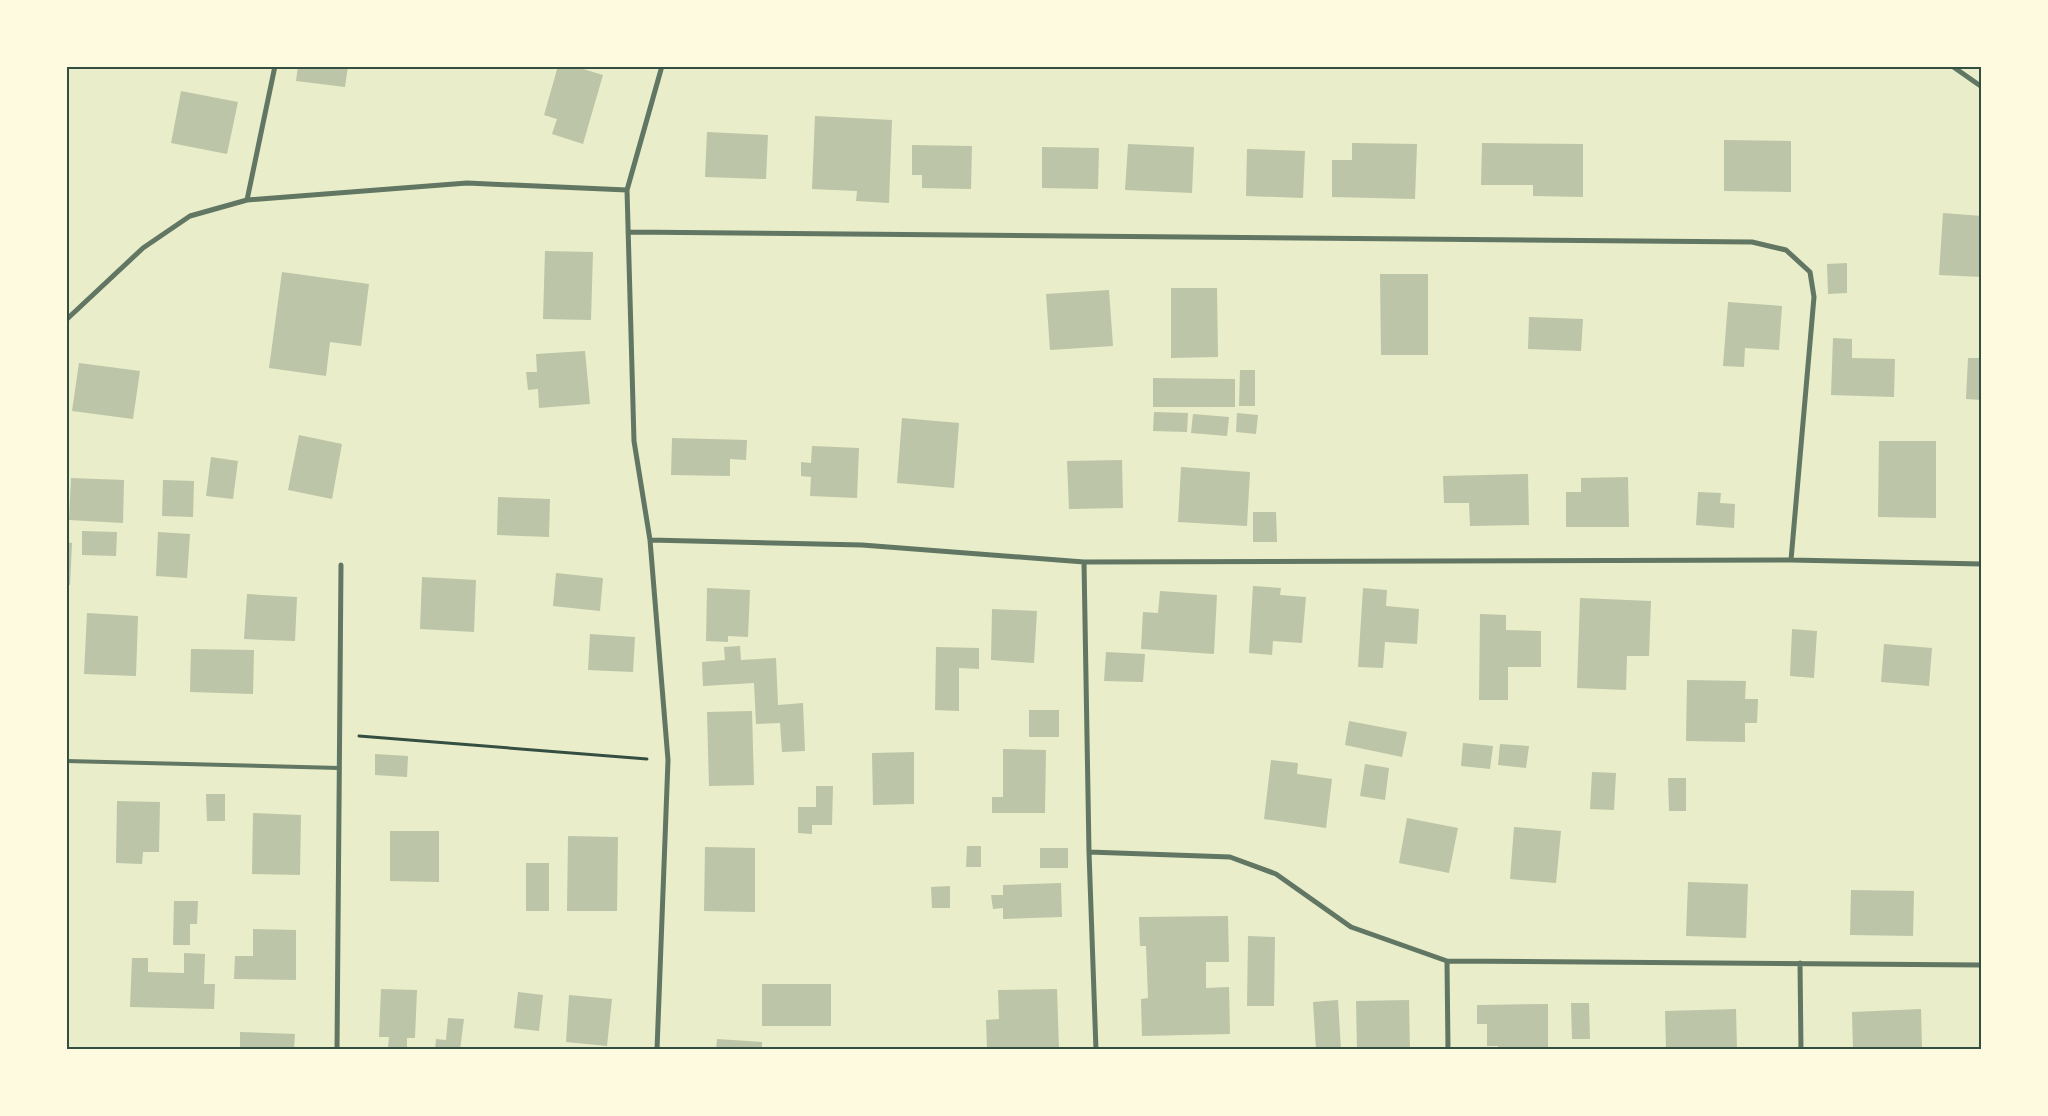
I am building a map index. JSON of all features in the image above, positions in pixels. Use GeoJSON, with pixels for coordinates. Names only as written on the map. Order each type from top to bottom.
{"type":"FeatureCollection","features":[{"type":"Feature","properties":{"kind":"street"},"geometry":{"type":"LineString","coordinates":[[247,200],[275,66]]}},
{"type":"Feature","properties":{"kind":"street"},"geometry":{"type":"LineString","coordinates":[[657,1050],[668,760],[650,540],[634,441],[626,190],[662,66]]}},
{"type":"Feature","properties":{"kind":"street"},"geometry":{"type":"LineString","coordinates":[[1952,66],[1982,87]]}},
{"type":"Feature","properties":{"kind":"street"},"geometry":{"type":"LineString","coordinates":[[66,320],[143,248],[190,216],[247,200],[467,183],[626,190]]}},
{"type":"Feature","properties":{"kind":"street"},"geometry":{"type":"LineString","coordinates":[[628,232],[1752,242],[1786,250],[1810,272],[1814,297],[1791,560]]}},
{"type":"Feature","properties":{"kind":"street"},"geometry":{"type":"LineString","coordinates":[[650,540],[862,545],[1084,562],[1791,560],[1982,564]]}},
{"type":"Feature","properties":{"kind":"street"},"geometry":{"type":"LineString","coordinates":[[1084,562],[1089,852],[1096,1050]]}},
{"type":"Feature","properties":{"kind":"street"},"geometry":{"type":"LineString","coordinates":[[337,1050],[341,565]]}},
{"type":"Feature","properties":{"kind":"street"},"geometry":{"type":"LineString","coordinates":[[1089,852],[1230,857],[1276,874],[1351,927],[1447,961],[1982,965]]}},
{"type":"Feature","properties":{"kind":"street"},"geometry":{"type":"LineString","coordinates":[[1447,961],[1448,1050]]}},
{"type":"Feature","properties":{"kind":"street"},"geometry":{"type":"LineString","coordinates":[[1800,963],[1801,1050]]}},
{"type":"Feature","properties":{"kind":"lane"},"geometry":{"type":"LineString","coordinates":[[66,761],[339,768]]}},
{"type":"Feature","properties":{"kind":"path"},"geometry":{"type":"LineString","coordinates":[[341,735],[668,760]]}},
{"type":"Feature","properties":{"kind":"building"},"geometry":{"type":"Polygon","coordinates":[[[298,66],[348,66],[345,87],[296,81],[298,66]]]}},
{"type":"Feature","properties":{"kind":"building"},"geometry":{"type":"Polygon","coordinates":[[[558,66],[573,66],[603,75],[583,144],[552,134],[557,119],[544,115],[558,66]]]}},
{"type":"Feature","properties":{"kind":"building"},"geometry":{"type":"Polygon","coordinates":[[[181,91],[238,102],[227,154],[171,143],[181,91]]]}},
{"type":"Feature","properties":{"kind":"building"},"geometry":{"type":"Polygon","coordinates":[[[815,116],[892,120],[889,203],[856,201],[857,191],[812,189],[815,116]]]}},
{"type":"Feature","properties":{"kind":"building"},"geometry":{"type":"Polygon","coordinates":[[[707,132],[768,135],[766,179],[705,177],[707,132]]]}},
{"type":"Feature","properties":{"kind":"building"},"geometry":{"type":"Polygon","coordinates":[[[1724,140],[1791,141],[1791,192],[1724,191],[1724,140]]]}},
{"type":"Feature","properties":{"kind":"building"},"geometry":{"type":"Polygon","coordinates":[[[1352,143],[1417,144],[1415,199],[1332,197],[1332,160],[1352,160],[1352,143]]]}},
{"type":"Feature","properties":{"kind":"building"},"geometry":{"type":"Polygon","coordinates":[[[1482,143],[1583,144],[1583,197],[1533,196],[1533,185],[1481,185],[1482,143]]]}},
{"type":"Feature","properties":{"kind":"building"},"geometry":{"type":"Polygon","coordinates":[[[1128,144],[1194,147],[1192,193],[1125,190],[1128,144]]]}},
{"type":"Feature","properties":{"kind":"building"},"geometry":{"type":"Polygon","coordinates":[[[912,145],[972,146],[971,189],[922,188],[922,175],[912,175],[912,145]]]}},
{"type":"Feature","properties":{"kind":"building"},"geometry":{"type":"Polygon","coordinates":[[[1042,147],[1099,148],[1098,189],[1042,188],[1042,147]]]}},
{"type":"Feature","properties":{"kind":"building"},"geometry":{"type":"Polygon","coordinates":[[[1247,149],[1305,151],[1303,198],[1246,196],[1247,149]]]}},
{"type":"Feature","properties":{"kind":"building"},"geometry":{"type":"Polygon","coordinates":[[[1943,213],[1982,216],[1982,277],[1939,275],[1943,213]]]}},
{"type":"Feature","properties":{"kind":"building"},"geometry":{"type":"Polygon","coordinates":[[[545,251],[593,252],[591,320],[543,319],[545,251]]]}},
{"type":"Feature","properties":{"kind":"building"},"geometry":{"type":"Polygon","coordinates":[[[1847,263],[1847,293],[1828,294],[1827,264],[1847,263]]]}},
{"type":"Feature","properties":{"kind":"building"},"geometry":{"type":"Polygon","coordinates":[[[282,272],[369,284],[361,346],[330,342],[326,376],[269,368],[282,272]]]}},
{"type":"Feature","properties":{"kind":"building"},"geometry":{"type":"Polygon","coordinates":[[[1380,274],[1428,274],[1428,355],[1381,355],[1380,274]]]}},
{"type":"Feature","properties":{"kind":"building"},"geometry":{"type":"Polygon","coordinates":[[[1171,288],[1217,288],[1218,357],[1171,358],[1171,288]]]}},
{"type":"Feature","properties":{"kind":"building"},"geometry":{"type":"Polygon","coordinates":[[[1109,290],[1113,346],[1050,350],[1046,294],[1109,290]]]}},
{"type":"Feature","properties":{"kind":"building"},"geometry":{"type":"Polygon","coordinates":[[[1728,302],[1782,306],[1779,350],[1745,348],[1744,367],[1723,366],[1728,302]]]}},
{"type":"Feature","properties":{"kind":"building"},"geometry":{"type":"Polygon","coordinates":[[[1529,317],[1583,319],[1581,351],[1528,349],[1529,317]]]}},
{"type":"Feature","properties":{"kind":"building"},"geometry":{"type":"Polygon","coordinates":[[[1833,338],[1852,339],[1852,358],[1895,359],[1894,397],[1831,395],[1833,338]]]}},
{"type":"Feature","properties":{"kind":"building"},"geometry":{"type":"Polygon","coordinates":[[[585,351],[590,404],[539,408],[538,389],[528,390],[526,372],[537,372],[536,354],[585,351]]]}},
{"type":"Feature","properties":{"kind":"building"},"geometry":{"type":"Polygon","coordinates":[[[1968,358],[1982,358],[1982,400],[1966,399],[1968,358]]]}},
{"type":"Feature","properties":{"kind":"building"},"geometry":{"type":"Polygon","coordinates":[[[79,363],[140,371],[133,419],[72,411],[79,363]]]}},
{"type":"Feature","properties":{"kind":"building"},"geometry":{"type":"Polygon","coordinates":[[[1240,370],[1255,370],[1255,406],[1239,406],[1240,370]]]}},
{"type":"Feature","properties":{"kind":"building"},"geometry":{"type":"Polygon","coordinates":[[[1153,378],[1235,379],[1235,407],[1153,407],[1153,378]]]}},
{"type":"Feature","properties":{"kind":"building"},"geometry":{"type":"Polygon","coordinates":[[[1154,412],[1188,413],[1187,432],[1153,431],[1154,412]]]}},
{"type":"Feature","properties":{"kind":"building"},"geometry":{"type":"Polygon","coordinates":[[[1237,413],[1258,415],[1256,434],[1236,432],[1237,413]]]}},
{"type":"Feature","properties":{"kind":"building"},"geometry":{"type":"Polygon","coordinates":[[[1193,414],[1229,417],[1227,436],[1191,433],[1193,414]]]}},
{"type":"Feature","properties":{"kind":"building"},"geometry":{"type":"Polygon","coordinates":[[[902,418],[959,423],[954,488],[897,483],[902,418]]]}},
{"type":"Feature","properties":{"kind":"building"},"geometry":{"type":"Polygon","coordinates":[[[299,435],[342,444],[332,499],[288,490],[299,435]]]}},
{"type":"Feature","properties":{"kind":"building"},"geometry":{"type":"Polygon","coordinates":[[[672,438],[747,440],[746,460],[730,459],[730,476],[671,475],[672,438]]]}},
{"type":"Feature","properties":{"kind":"building"},"geometry":{"type":"Polygon","coordinates":[[[1879,441],[1936,441],[1936,518],[1878,517],[1879,441]]]}},
{"type":"Feature","properties":{"kind":"building"},"geometry":{"type":"Polygon","coordinates":[[[812,446],[859,448],[857,498],[810,496],[811,477],[801,476],[801,462],[811,463],[812,446]]]}},
{"type":"Feature","properties":{"kind":"building"},"geometry":{"type":"Polygon","coordinates":[[[211,457],[238,461],[233,499],[206,496],[211,457]]]}},
{"type":"Feature","properties":{"kind":"building"},"geometry":{"type":"Polygon","coordinates":[[[1122,460],[1123,508],[1069,509],[1067,461],[1122,460]]]}},
{"type":"Feature","properties":{"kind":"building"},"geometry":{"type":"Polygon","coordinates":[[[1181,467],[1250,472],[1247,526],[1178,522],[1181,467]]]}},
{"type":"Feature","properties":{"kind":"building"},"geometry":{"type":"Polygon","coordinates":[[[1528,474],[1529,525],[1470,526],[1469,503],[1444,503],[1443,476],[1528,474]]]}},
{"type":"Feature","properties":{"kind":"building"},"geometry":{"type":"Polygon","coordinates":[[[1628,477],[1629,527],[1566,527],[1566,492],[1581,492],[1581,478],[1628,477]]]}},
{"type":"Feature","properties":{"kind":"building"},"geometry":{"type":"Polygon","coordinates":[[[71,478],[124,480],[123,523],[69,520],[71,478]]]}},
{"type":"Feature","properties":{"kind":"building"},"geometry":{"type":"Polygon","coordinates":[[[163,480],[194,481],[193,517],[162,516],[163,480]]]}},
{"type":"Feature","properties":{"kind":"building"},"geometry":{"type":"Polygon","coordinates":[[[1698,492],[1721,493],[1720,503],[1735,504],[1734,528],[1696,525],[1698,492]]]}},
{"type":"Feature","properties":{"kind":"building"},"geometry":{"type":"Polygon","coordinates":[[[498,497],[550,499],[549,537],[497,535],[498,497]]]}},
{"type":"Feature","properties":{"kind":"building"},"geometry":{"type":"Polygon","coordinates":[[[1253,512],[1276,512],[1277,542],[1253,542],[1253,512]]]}},
{"type":"Feature","properties":{"kind":"building"},"geometry":{"type":"Polygon","coordinates":[[[82,531],[117,532],[116,556],[82,555],[82,531]]]}},
{"type":"Feature","properties":{"kind":"building"},"geometry":{"type":"Polygon","coordinates":[[[158,532],[190,534],[187,578],[156,576],[158,532]]]}},
{"type":"Feature","properties":{"kind":"building"},"geometry":{"type":"Polygon","coordinates":[[[66,542],[72,543],[70,585],[66,585],[66,542]]]}},
{"type":"Feature","properties":{"kind":"building"},"geometry":{"type":"Polygon","coordinates":[[[556,573],[603,578],[600,611],[553,606],[556,573]]]}},
{"type":"Feature","properties":{"kind":"building"},"geometry":{"type":"Polygon","coordinates":[[[422,577],[476,580],[474,632],[420,629],[422,577]]]}},
{"type":"Feature","properties":{"kind":"building"},"geometry":{"type":"Polygon","coordinates":[[[1253,586],[1281,588],[1280,595],[1306,597],[1302,643],[1273,641],[1272,655],[1249,653],[1253,586]]]}},
{"type":"Feature","properties":{"kind":"building"},"geometry":{"type":"Polygon","coordinates":[[[707,588],[750,590],[748,637],[728,636],[728,642],[706,641],[707,588]]]}},
{"type":"Feature","properties":{"kind":"building"},"geometry":{"type":"Polygon","coordinates":[[[1363,588],[1387,590],[1386,606],[1419,609],[1417,644],[1385,642],[1383,668],[1358,667],[1363,588]]]}},
{"type":"Feature","properties":{"kind":"building"},"geometry":{"type":"Polygon","coordinates":[[[1160,591],[1217,595],[1214,654],[1141,649],[1143,612],[1158,613],[1160,591]]]}},
{"type":"Feature","properties":{"kind":"building"},"geometry":{"type":"Polygon","coordinates":[[[247,594],[297,597],[295,641],[244,639],[247,594]]]}},
{"type":"Feature","properties":{"kind":"building"},"geometry":{"type":"Polygon","coordinates":[[[1580,598],[1651,601],[1649,656],[1627,656],[1626,690],[1577,688],[1580,598]]]}},
{"type":"Feature","properties":{"kind":"building"},"geometry":{"type":"Polygon","coordinates":[[[992,609],[1037,611],[1034,663],[991,660],[992,609]]]}},
{"type":"Feature","properties":{"kind":"building"},"geometry":{"type":"Polygon","coordinates":[[[87,613],[138,616],[136,676],[84,674],[87,613]]]}},
{"type":"Feature","properties":{"kind":"building"},"geometry":{"type":"Polygon","coordinates":[[[1480,614],[1506,615],[1506,630],[1541,631],[1541,667],[1508,667],[1508,700],[1479,700],[1480,614]]]}},
{"type":"Feature","properties":{"kind":"building"},"geometry":{"type":"Polygon","coordinates":[[[1792,629],[1817,631],[1814,678],[1790,676],[1792,629]]]}},
{"type":"Feature","properties":{"kind":"building"},"geometry":{"type":"Polygon","coordinates":[[[590,634],[635,637],[633,672],[588,670],[590,634]]]}},
{"type":"Feature","properties":{"kind":"building"},"geometry":{"type":"Polygon","coordinates":[[[1884,644],[1932,648],[1929,686],[1881,682],[1884,644]]]}},
{"type":"Feature","properties":{"kind":"building"},"geometry":{"type":"Polygon","coordinates":[[[740,646],[741,660],[776,658],[778,705],[803,703],[805,751],[782,752],[780,723],[756,724],[754,683],[703,686],[702,662],[725,660],[724,647],[740,646]]]}},
{"type":"Feature","properties":{"kind":"building"},"geometry":{"type":"Polygon","coordinates":[[[936,647],[979,648],[979,669],[959,668],[959,711],[935,710],[936,647]]]}},
{"type":"Feature","properties":{"kind":"building"},"geometry":{"type":"Polygon","coordinates":[[[191,649],[254,650],[253,694],[190,692],[191,649]]]}},
{"type":"Feature","properties":{"kind":"building"},"geometry":{"type":"Polygon","coordinates":[[[1106,652],[1145,654],[1143,682],[1104,681],[1106,652]]]}},
{"type":"Feature","properties":{"kind":"building"},"geometry":{"type":"Polygon","coordinates":[[[1687,680],[1746,681],[1745,699],[1758,699],[1757,723],[1745,723],[1745,742],[1686,741],[1687,680]]]}},
{"type":"Feature","properties":{"kind":"building"},"geometry":{"type":"Polygon","coordinates":[[[1029,710],[1059,710],[1059,737],[1029,737],[1029,710]]]}},
{"type":"Feature","properties":{"kind":"building"},"geometry":{"type":"Polygon","coordinates":[[[752,711],[754,785],[709,786],[707,712],[752,711]]]}},
{"type":"Feature","properties":{"kind":"building"},"geometry":{"type":"Polygon","coordinates":[[[1349,721],[1407,732],[1402,757],[1345,745],[1349,721]]]}},
{"type":"Feature","properties":{"kind":"building"},"geometry":{"type":"Polygon","coordinates":[[[1463,743],[1493,746],[1490,769],[1461,766],[1463,743]]]}},
{"type":"Feature","properties":{"kind":"building"},"geometry":{"type":"Polygon","coordinates":[[[1500,744],[1529,746],[1526,768],[1498,765],[1500,744]]]}},
{"type":"Feature","properties":{"kind":"building"},"geometry":{"type":"Polygon","coordinates":[[[1003,749],[1046,750],[1045,813],[992,813],[992,797],[1003,797],[1003,749]]]}},
{"type":"Feature","properties":{"kind":"building"},"geometry":{"type":"Polygon","coordinates":[[[914,752],[914,804],[873,805],[872,753],[914,752]]]}},
{"type":"Feature","properties":{"kind":"building"},"geometry":{"type":"Polygon","coordinates":[[[375,754],[408,756],[407,777],[375,775],[375,754]]]}},
{"type":"Feature","properties":{"kind":"building"},"geometry":{"type":"Polygon","coordinates":[[[1271,760],[1298,763],[1297,774],[1332,779],[1326,828],[1264,819],[1271,760]]]}},
{"type":"Feature","properties":{"kind":"building"},"geometry":{"type":"Polygon","coordinates":[[[1365,764],[1389,768],[1385,800],[1360,796],[1365,764]]]}},
{"type":"Feature","properties":{"kind":"building"},"geometry":{"type":"Polygon","coordinates":[[[1592,772],[1616,773],[1614,810],[1590,809],[1592,772]]]}},
{"type":"Feature","properties":{"kind":"building"},"geometry":{"type":"Polygon","coordinates":[[[1668,778],[1686,778],[1686,811],[1669,811],[1668,778]]]}},
{"type":"Feature","properties":{"kind":"building"},"geometry":{"type":"Polygon","coordinates":[[[816,786],[833,786],[832,825],[812,825],[812,834],[798,833],[798,807],[816,807],[816,786]]]}},
{"type":"Feature","properties":{"kind":"building"},"geometry":{"type":"Polygon","coordinates":[[[206,794],[225,794],[225,821],[207,821],[206,794]]]}},
{"type":"Feature","properties":{"kind":"building"},"geometry":{"type":"Polygon","coordinates":[[[117,801],[160,802],[159,852],[143,852],[142,864],[116,863],[117,801]]]}},
{"type":"Feature","properties":{"kind":"building"},"geometry":{"type":"Polygon","coordinates":[[[253,813],[301,815],[300,875],[252,874],[253,813]]]}},
{"type":"Feature","properties":{"kind":"building"},"geometry":{"type":"Polygon","coordinates":[[[1407,818],[1458,828],[1449,873],[1399,863],[1407,818]]]}},
{"type":"Feature","properties":{"kind":"building"},"geometry":{"type":"Polygon","coordinates":[[[1514,827],[1561,831],[1556,883],[1510,879],[1514,827]]]}},
{"type":"Feature","properties":{"kind":"building"},"geometry":{"type":"Polygon","coordinates":[[[390,831],[439,831],[439,882],[390,881],[390,831]]]}},
{"type":"Feature","properties":{"kind":"building"},"geometry":{"type":"Polygon","coordinates":[[[568,836],[618,837],[617,911],[567,911],[568,836]]]}},
{"type":"Feature","properties":{"kind":"building"},"geometry":{"type":"Polygon","coordinates":[[[967,846],[981,846],[981,867],[966,867],[967,846]]]}},
{"type":"Feature","properties":{"kind":"building"},"geometry":{"type":"Polygon","coordinates":[[[705,847],[755,848],[755,912],[704,911],[705,847]]]}},
{"type":"Feature","properties":{"kind":"building"},"geometry":{"type":"Polygon","coordinates":[[[1040,848],[1068,848],[1068,868],[1040,868],[1040,848]]]}},
{"type":"Feature","properties":{"kind":"building"},"geometry":{"type":"Polygon","coordinates":[[[526,863],[549,863],[549,911],[526,911],[526,863]]]}},
{"type":"Feature","properties":{"kind":"building"},"geometry":{"type":"Polygon","coordinates":[[[1688,882],[1748,884],[1746,938],[1686,936],[1688,882]]]}},
{"type":"Feature","properties":{"kind":"building"},"geometry":{"type":"Polygon","coordinates":[[[1061,883],[1062,917],[1003,919],[1003,908],[993,909],[991,895],[1003,895],[1003,885],[1061,883]]]}},
{"type":"Feature","properties":{"kind":"building"},"geometry":{"type":"Polygon","coordinates":[[[950,886],[950,908],[932,908],[931,887],[950,886]]]}},
{"type":"Feature","properties":{"kind":"building"},"geometry":{"type":"Polygon","coordinates":[[[1851,890],[1914,891],[1913,936],[1850,935],[1851,890]]]}},
{"type":"Feature","properties":{"kind":"building"},"geometry":{"type":"Polygon","coordinates":[[[174,901],[198,901],[197,924],[190,924],[190,945],[173,945],[174,901]]]}},
{"type":"Feature","properties":{"kind":"building"},"geometry":{"type":"Polygon","coordinates":[[[1228,916],[1229,962],[1206,962],[1206,988],[1229,987],[1230,1034],[1142,1036],[1141,999],[1148,998],[1146,946],[1140,946],[1139,917],[1228,916]]]}},
{"type":"Feature","properties":{"kind":"building"},"geometry":{"type":"Polygon","coordinates":[[[253,929],[296,930],[296,980],[234,979],[235,956],[253,956],[253,929]]]}},
{"type":"Feature","properties":{"kind":"building"},"geometry":{"type":"Polygon","coordinates":[[[1248,936],[1275,937],[1274,1006],[1247,1006],[1248,936]]]}},
{"type":"Feature","properties":{"kind":"building"},"geometry":{"type":"Polygon","coordinates":[[[184,953],[205,954],[204,984],[215,984],[214,1009],[130,1007],[132,958],[148,958],[148,972],[184,973],[184,953]]]}},
{"type":"Feature","properties":{"kind":"building"},"geometry":{"type":"Polygon","coordinates":[[[762,984],[831,984],[831,1026],[762,1026],[762,984]]]}},
{"type":"Feature","properties":{"kind":"building"},"geometry":{"type":"Polygon","coordinates":[[[381,989],[417,990],[415,1038],[407,1038],[407,1049],[388,1048],[389,1037],[379,1037],[381,989]]]}},
{"type":"Feature","properties":{"kind":"building"},"geometry":{"type":"Polygon","coordinates":[[[1057,989],[1059,1050],[987,1050],[986,1020],[999,1019],[998,990],[1057,989]]]}},
{"type":"Feature","properties":{"kind":"building"},"geometry":{"type":"Polygon","coordinates":[[[518,992],[543,995],[539,1031],[514,1028],[518,992]]]}},
{"type":"Feature","properties":{"kind":"building"},"geometry":{"type":"Polygon","coordinates":[[[569,995],[612,999],[607,1046],[566,1042],[569,995]]]}},
{"type":"Feature","properties":{"kind":"building"},"geometry":{"type":"Polygon","coordinates":[[[1338,1000],[1341,1050],[1316,1050],[1313,1002],[1338,1000]]]}},
{"type":"Feature","properties":{"kind":"building"},"geometry":{"type":"Polygon","coordinates":[[[1409,1000],[1410,1050],[1357,1050],[1356,1001],[1409,1000]]]}},
{"type":"Feature","properties":{"kind":"building"},"geometry":{"type":"Polygon","coordinates":[[[1571,1003],[1589,1003],[1590,1039],[1572,1039],[1571,1003]]]}},
{"type":"Feature","properties":{"kind":"building"},"geometry":{"type":"Polygon","coordinates":[[[1548,1004],[1548,1050],[1498,1050],[1498,1046],[1487,1046],[1487,1024],[1477,1024],[1477,1005],[1548,1004]]]}},
{"type":"Feature","properties":{"kind":"building"},"geometry":{"type":"Polygon","coordinates":[[[1736,1009],[1737,1050],[1666,1050],[1665,1011],[1736,1009]]]}},
{"type":"Feature","properties":{"kind":"building"},"geometry":{"type":"Polygon","coordinates":[[[1921,1009],[1922,1050],[1853,1050],[1852,1012],[1921,1009]]]}},
{"type":"Feature","properties":{"kind":"building"},"geometry":{"type":"Polygon","coordinates":[[[448,1018],[464,1019],[460,1050],[435,1050],[436,1039],[446,1040],[448,1018]]]}},
{"type":"Feature","properties":{"kind":"building"},"geometry":{"type":"Polygon","coordinates":[[[240,1032],[295,1034],[294,1050],[240,1050],[240,1032]]]}},
{"type":"Feature","properties":{"kind":"building"},"geometry":{"type":"Polygon","coordinates":[[[717,1039],[762,1042],[762,1050],[716,1050],[717,1039]]]}}]}
